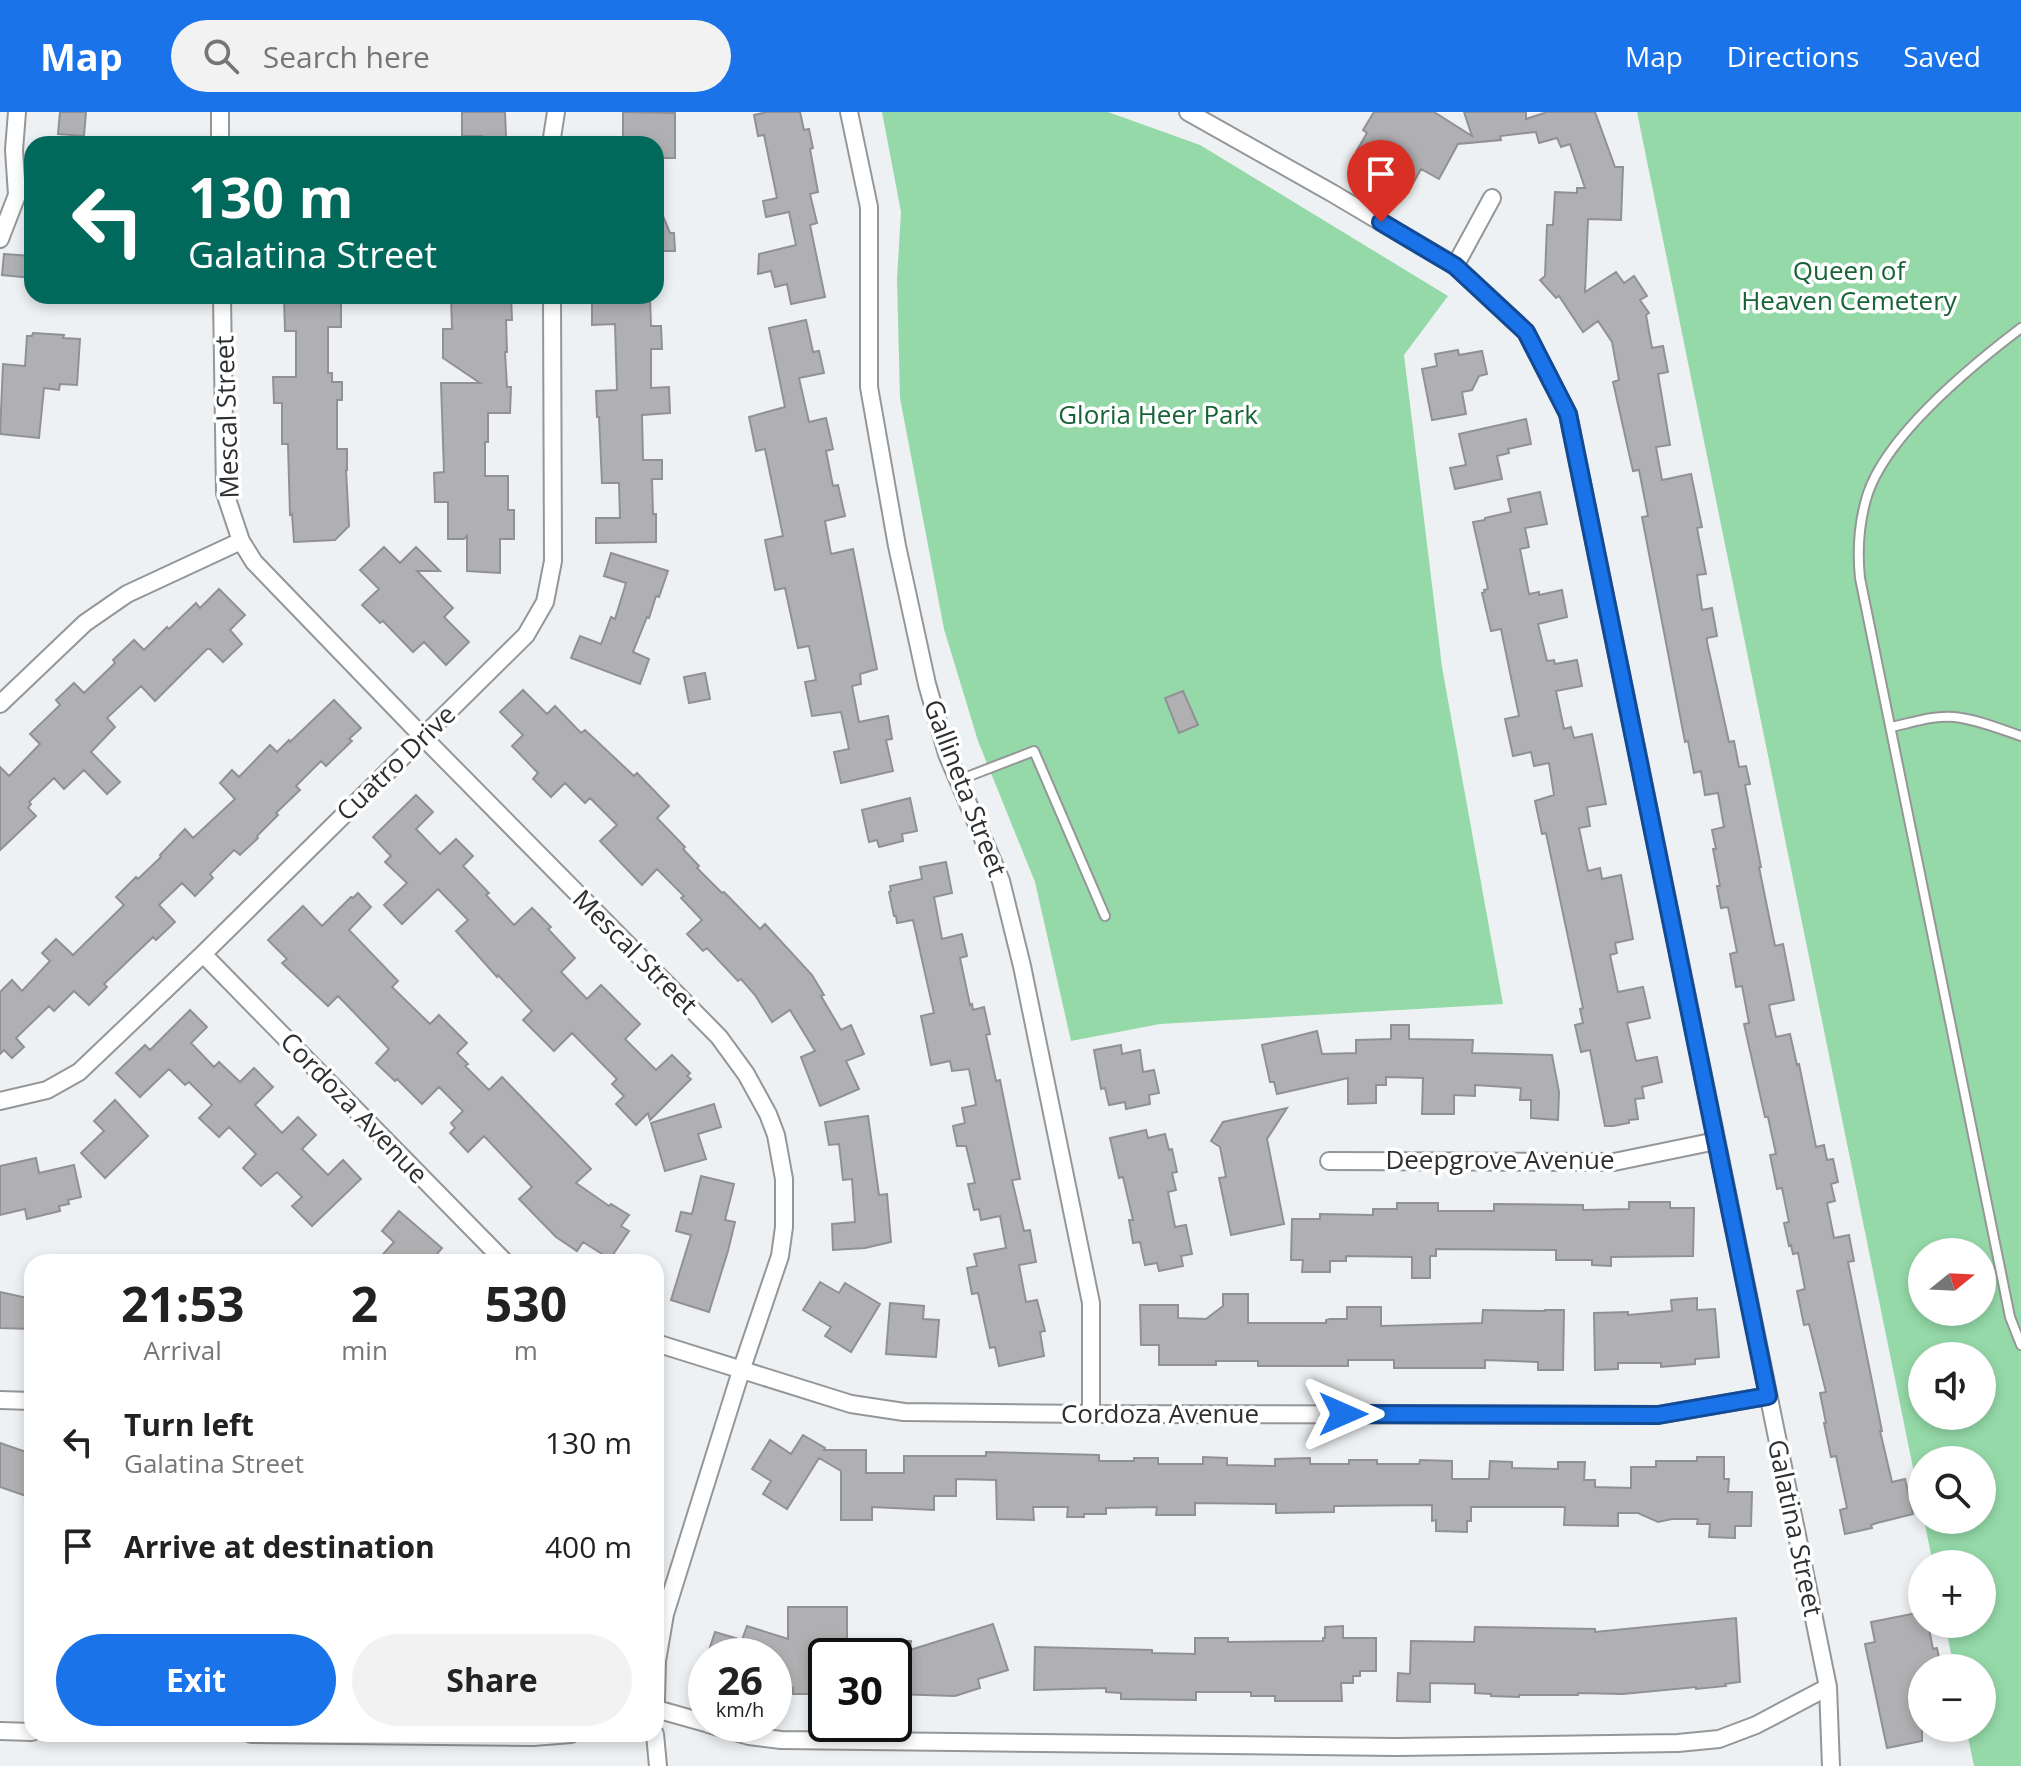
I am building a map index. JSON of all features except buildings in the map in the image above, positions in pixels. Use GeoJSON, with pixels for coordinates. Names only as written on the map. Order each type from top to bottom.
{"type":"FeatureCollection","features":[{"type":"Feature","properties":{"kind":"street"},"geometry":{"type":"LineString","coordinates":[[0,239],[17,195],[14,150],[17,112]]}},
{"type":"Feature","properties":{"kind":"street"},"geometry":{"type":"LineString","coordinates":[[220,112],[220,136]]}},
{"type":"Feature","properties":{"kind":"street"},"geometry":{"type":"LineString","coordinates":[[552,136],[556,112]]}},
{"type":"Feature","properties":{"kind":"street","name":"Gallineta Street"},"geometry":{"type":"LineString","coordinates":[[849,112],[869,207],[869,387],[897,546],[927,684],[947,754],[1001,881],[1022,966],[1091,1303],[1091,1414]]}},
{"type":"Feature","properties":{"kind":"street","name":"Galatina Street"},"geometry":{"type":"LineString","coordinates":[[1188,112],[1455,266],[1526,332],[1568,414],[1828,1687],[1831,1766]]}},
{"type":"Feature","properties":{"kind":"street"},"geometry":{"type":"LineString","coordinates":[[1455,266],[1492,198]]}},
{"type":"Feature","properties":{"kind":"street","name":"Mescal Street"},"geometry":{"type":"LineString","coordinates":[[222,304],[225,493],[241,541],[254,562],[719,1037],[746,1074],[776,1135],[784,1179],[784,1227],[780,1256],[664,1620]]}},
{"type":"Feature","properties":{"kind":"street","name":"Cuatro Drive"},"geometry":{"type":"LineString","coordinates":[[0,1101],[47,1090],[79,1072],[526,635],[545,602],[553,561],[552,304]]}},
{"type":"Feature","properties":{"kind":"street"},"geometry":{"type":"LineString","coordinates":[[0,704],[85,623],[127,594],[241,541]]}},
{"type":"Feature","properties":{"kind":"street","name":"Cordoza Avenue"},"geometry":{"type":"LineString","coordinates":[[203,954],[496,1254]]}},
{"type":"Feature","properties":{"kind":"street","name":"Deepgrove Avenue"},"geometry":{"type":"LineString","coordinates":[[1329,1161],[1614,1162],[1716,1141]]}},
{"type":"Feature","properties":{"kind":"street","name":"Cordoza Avenue"},"geometry":{"type":"LineString","coordinates":[[664,1346],[851,1404],[904,1412],[1658,1415],[1768,1396]]}},
{"type":"Feature","properties":{"kind":"street"},"geometry":{"type":"LineString","coordinates":[[0,1400],[24,1401]]}},
{"type":"Feature","properties":{"kind":"street"},"geometry":{"type":"LineString","coordinates":[[792,1740],[1396,1747],[1678,1743],[1719,1739],[1744,1730],[1828,1687]]}},
{"type":"Feature","properties":{"kind":"street"},"geometry":{"type":"LineString","coordinates":[[664,1711],[688,1718]]}},
{"type":"Feature","properties":{"kind":"street"},"geometry":{"type":"LineString","coordinates":[[0,1731],[24,1732]]}},
{"type":"Feature","properties":{"kind":"street"},"geometry":{"type":"LineString","coordinates":[[656,1742],[658,1766]]}},
{"type":"Feature","properties":{"kind":"lane"},"geometry":{"type":"LineString","coordinates":[[2021,328],[1944,392],[1881,466],[1860,523],[1858,552],[1860,578],[2010,1317],[2021,1345]]}},
{"type":"Feature","properties":{"kind":"lane"},"geometry":{"type":"LineString","coordinates":[[1891,727],[1953,717],[2021,736]]}},
{"type":"Feature","properties":{"kind":"lane"},"geometry":{"type":"LineString","coordinates":[[958,781],[1034,751],[1105,916]]}},
{"type":"Feature","properties":{"kind":"green space","name":"Gloria Heer Park"},"geometry":{"type":"Polygon","coordinates":[[[882,112],[1108,112],[1200,145],[1448,296],[1404,355],[1442,667],[1503,1004],[1160,1024],[1071,1041],[1035,882],[978,741],[944,629],[900,398],[897,279],[901,212],[882,112]]]}},
{"type":"Feature","properties":{"kind":"green space","name":"Queen of Heaven Cemetery"},"geometry":{"type":"Polygon","coordinates":[[[1637,112],[2021,112],[2021,1766],[1974,1766],[1969,1742],[1996,1742],[1996,1654],[1951,1654],[1948,1638],[1996,1638],[1996,1550],[1930,1550],[1927,1534],[1996,1534],[1996,1446],[1909,1446],[1637,112]]]}},
{"type":"Feature","properties":{"kind":"route"},"geometry":{"type":"LineString","coordinates":[[1343,1414],[1658,1415],[1768,1396],[1568,414],[1526,332],[1455,266],[1381,222]]}}]}
